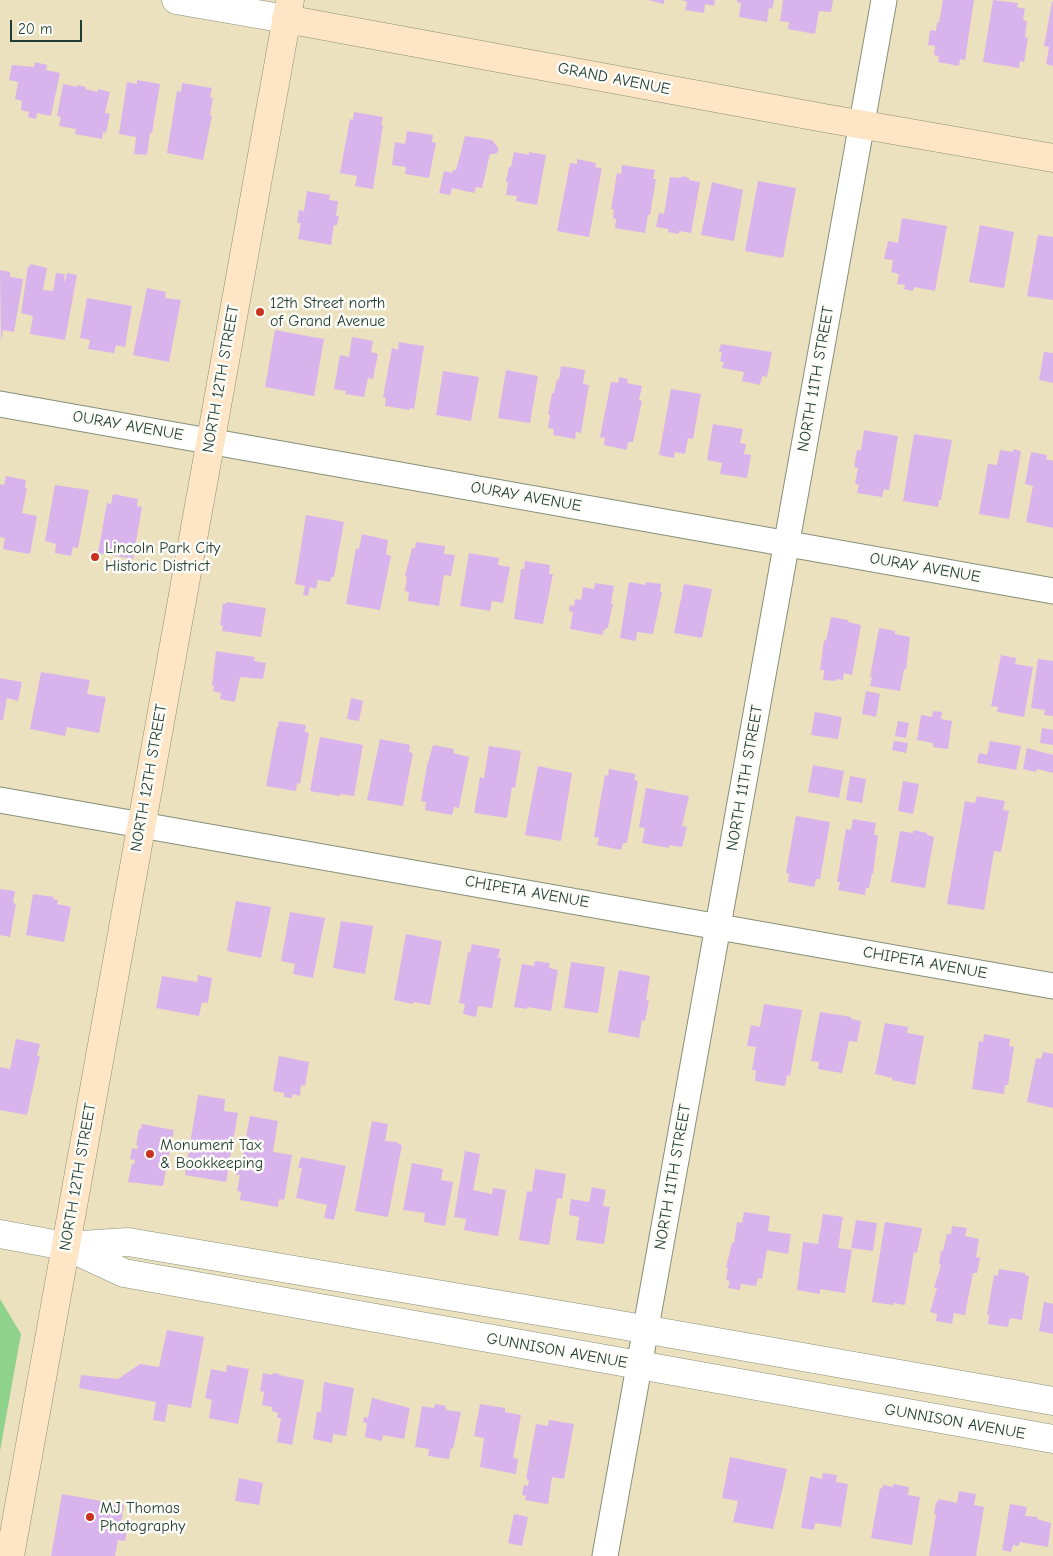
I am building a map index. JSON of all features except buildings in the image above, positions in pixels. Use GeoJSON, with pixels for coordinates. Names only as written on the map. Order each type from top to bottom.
{"type":"FeatureCollection","features":[{"type":"Feature","properties":{"kind":"main road","name":"GRAND AVENUE"},"geometry":{"type":"LineString","coordinates":[[288,10],[863,125],[1053,158]]}},
{"type":"Feature","properties":{"kind":"main road","name":"NORTH 12TH STREET"},"geometry":{"type":"LineString","coordinates":[[10,1556],[288,10]]}},
{"type":"Feature","properties":{"kind":"street","name":"GRAND AVENUE"},"geometry":{"type":"LineString","coordinates":[[176,0],[288,10]]}},
{"type":"Feature","properties":{"kind":"street","name":"NORTH 11TH STREET"},"geometry":{"type":"LineString","coordinates":[[605,1556],[884,0]]}},
{"type":"Feature","properties":{"kind":"street","name":"OURAY AVENUE"},"geometry":{"type":"LineString","coordinates":[[0,404],[1053,591]]}},
{"type":"Feature","properties":{"kind":"street","name":"CHIPETA AVENUE"},"geometry":{"type":"LineString","coordinates":[[0,800],[1053,986]]}},
{"type":"Feature","properties":{"kind":"street","name":"GUNNISON AVENUE"},"geometry":{"type":"LineString","coordinates":[[0,1234],[66,1246],[128,1242],[646,1329],[1053,1401]]}},
{"type":"Feature","properties":{"kind":"street","name":"GUNNISON AVENUE"},"geometry":{"type":"LineString","coordinates":[[66,1246],[124,1273],[1053,1439]]}},
{"type":"Feature","properties":{"kind":"green space"},"geometry":{"type":"Polygon","coordinates":[[[0,1299],[21,1334],[0,1451],[0,1299]]]}},
{"type":"Feature","properties":{"kind":"place","name":"12th Street north of Grand Avenue"},"geometry":{"type":"Point","coordinates":[260,312]}},
{"type":"Feature","properties":{"kind":"place","name":"Lincoln Park City Historic District"},"geometry":{"type":"Point","coordinates":[95,557]}},
{"type":"Feature","properties":{"kind":"place","name":"Monument Tax & Bookkeeping"},"geometry":{"type":"Point","coordinates":[150,1154]}},
{"type":"Feature","properties":{"kind":"place","name":"MJ Thomas Photography"},"geometry":{"type":"Point","coordinates":[90,1517]}}]}
